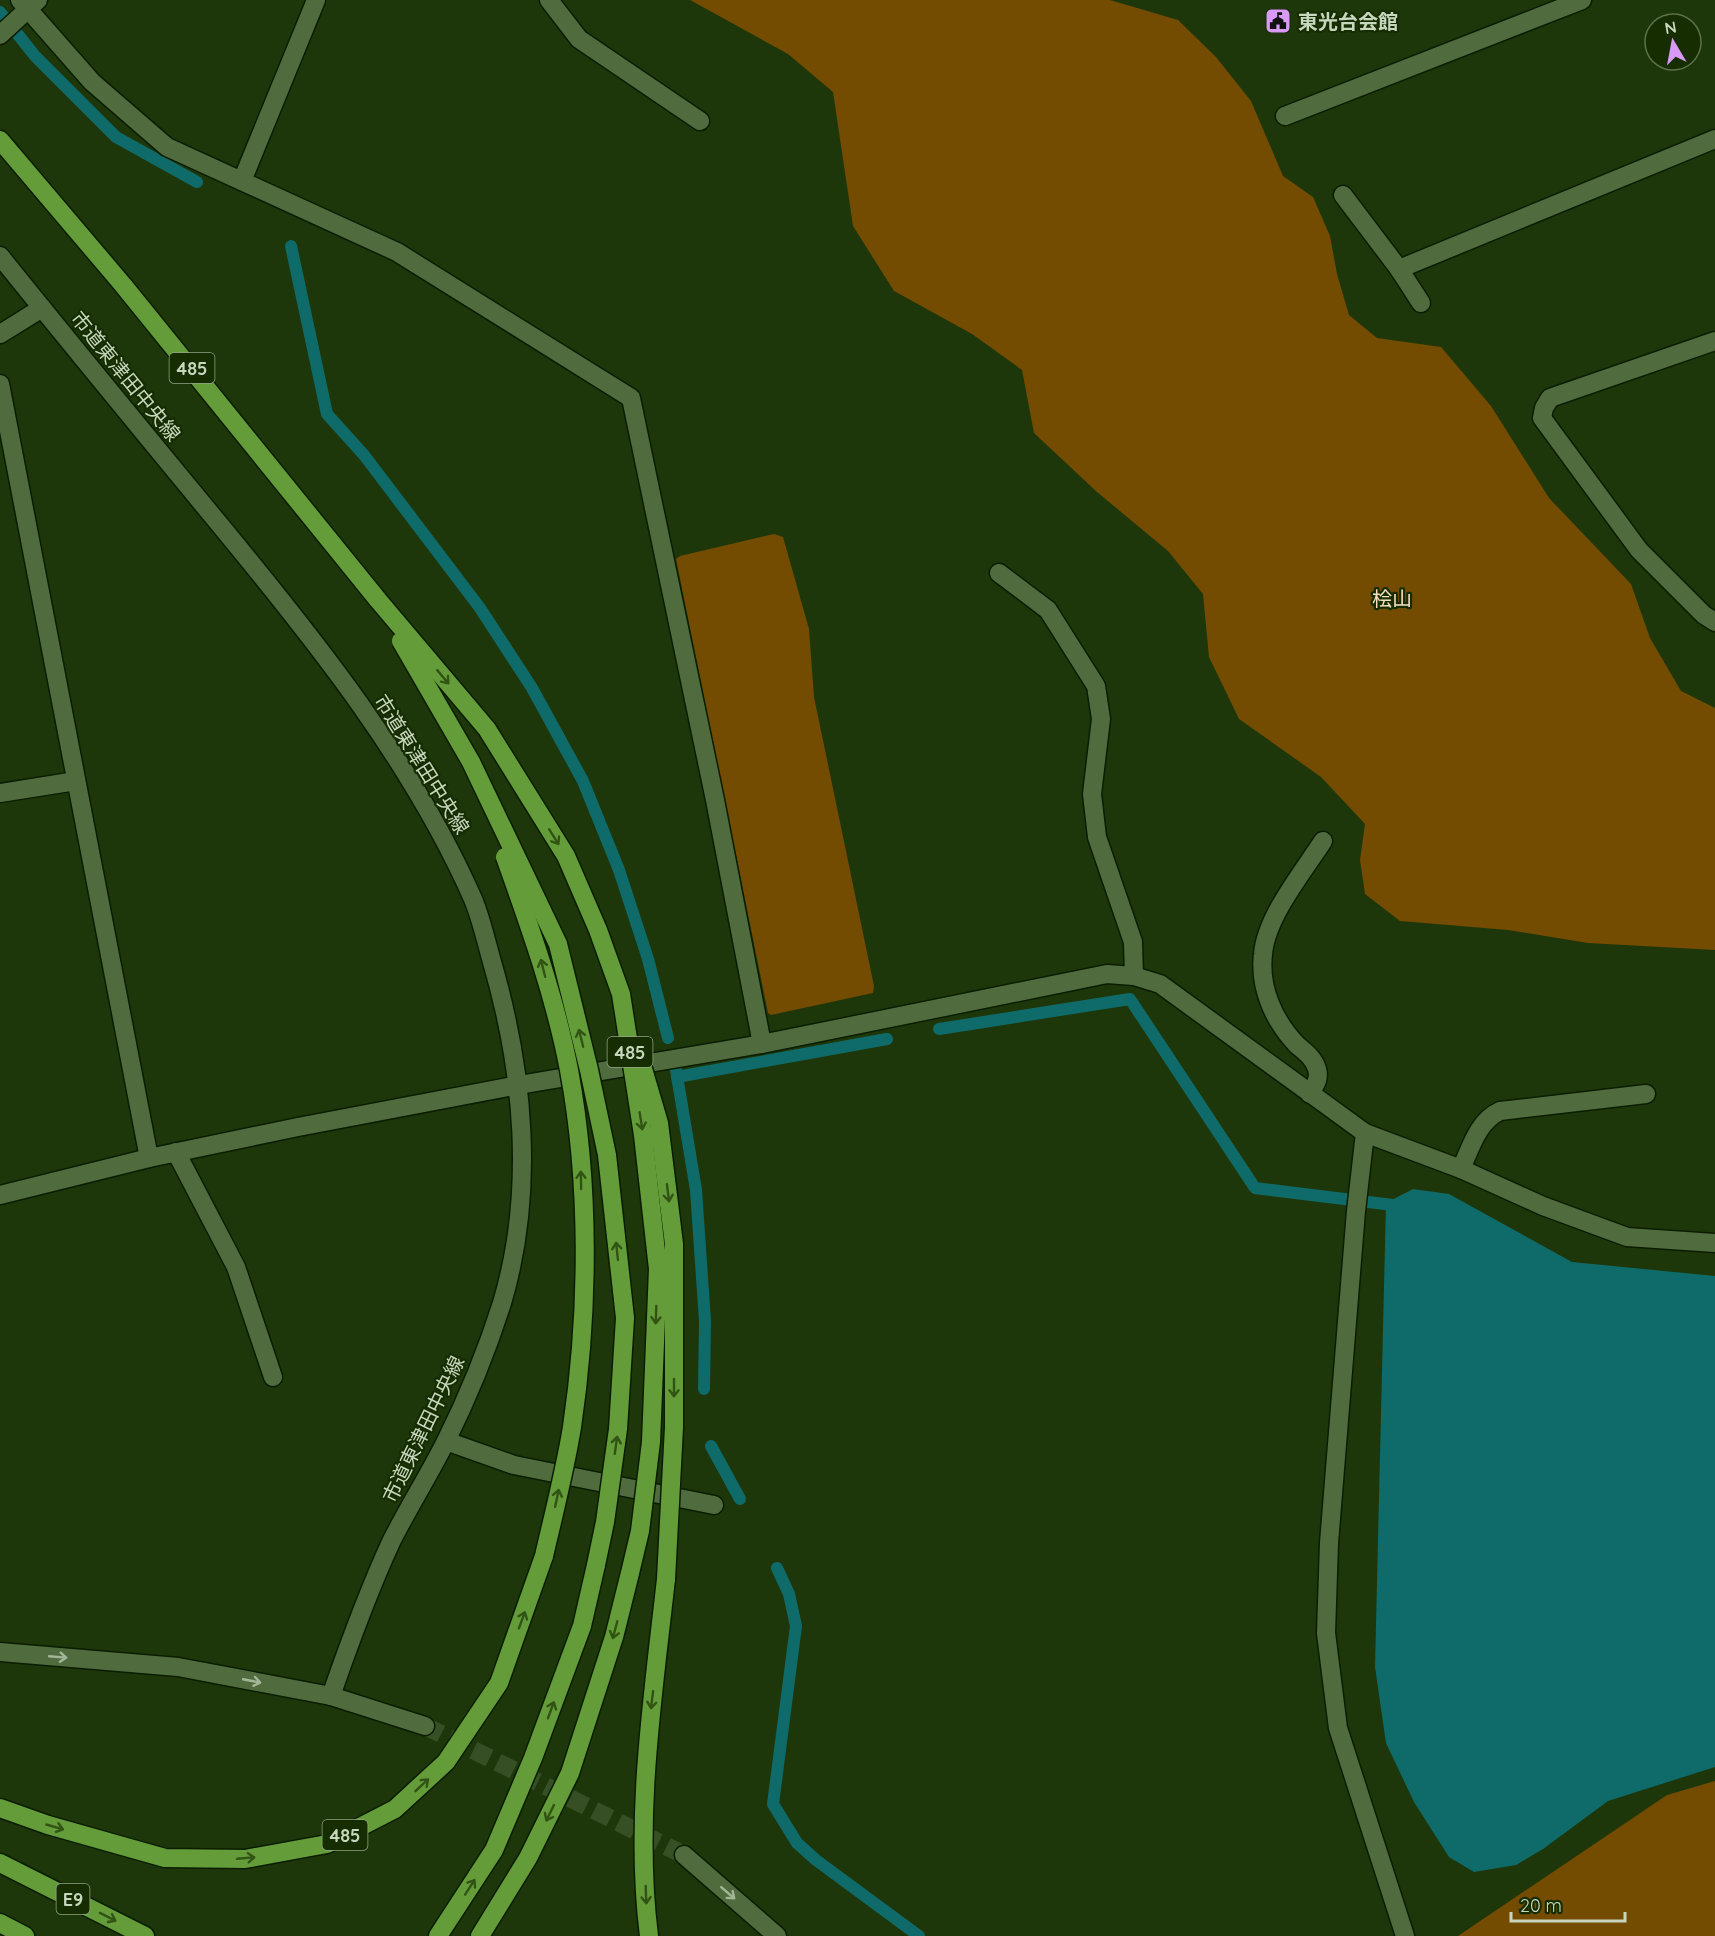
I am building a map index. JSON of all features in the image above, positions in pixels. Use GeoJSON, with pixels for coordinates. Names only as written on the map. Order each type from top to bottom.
{"type":"FeatureCollection","features":[{"type":"Feature","properties":{"kind":"highway","name":"485"},"geometry":{"type":"LineString","coordinates":[[0,140],[153,321],[378,600],[487,729],[560,846],[598,930],[621,994],[659,1123],[674,1244],[674,1427],[666,1579],[650,1720],[645,1797],[645,1869],[650,1936]]}},
{"type":"Feature","properties":{"kind":"highway","name":"485"},"geometry":{"type":"LineString","coordinates":[[378,600],[471,762],[558,944],[590,1070],[607,1155],[625,1318],[618,1430],[605,1522],[582,1626],[533,1758],[494,1850],[438,1936]]}},
{"type":"Feature","properties":{"kind":"highway","name":"485"},"geometry":{"type":"LineString","coordinates":[[0,1808],[48,1825],[165,1858],[245,1859],[327,1844],[395,1809],[446,1762],[500,1683],[544,1556],[572,1427],[584,1298],[581,1162],[569,1069],[537,947],[471,762]]}},
{"type":"Feature","properties":{"kind":"highway","name":"485"},"geometry":{"type":"LineString","coordinates":[[480,1936],[528,1858],[570,1773],[614,1637],[640,1531],[651,1442],[658,1269],[643,1136],[621,994]]}},
{"type":"Feature","properties":{"kind":"highway","name":"E9"},"geometry":{"type":"LineString","coordinates":[[0,1863],[145,1936]]}},
{"type":"Feature","properties":{"kind":"highway"},"geometry":{"type":"LineString","coordinates":[[0,1923],[25,1936]]}},
{"type":"Feature","properties":{"kind":"street"},"geometry":{"type":"LineString","coordinates":[[242,181],[316,0]]}},
{"type":"Feature","properties":{"kind":"street"},"geometry":{"type":"LineString","coordinates":[[549,0],[579,39],[700,121]]}},
{"type":"Feature","properties":{"kind":"street"},"geometry":{"type":"LineString","coordinates":[[1285,116],[1582,0]]}},
{"type":"Feature","properties":{"kind":"street"},"geometry":{"type":"LineString","coordinates":[[0,35],[29,3],[92,82],[167,147],[397,252],[631,398],[716,800],[762,1044]]}},
{"type":"Feature","properties":{"kind":"street"},"geometry":{"type":"LineString","coordinates":[[1399,269],[1715,140]]}},
{"type":"Feature","properties":{"kind":"street"},"geometry":{"type":"LineString","coordinates":[[1343,195],[1422,303]]}},
{"type":"Feature","properties":{"kind":"street","name":"市道東津田中央線"},"geometry":{"type":"LineString","coordinates":[[0,256],[316,642],[429,810],[474,902],[507,1013],[519,1085],[522,1154],[517,1228],[503,1300],[477,1373],[446,1441],[393,1539],[362,1607],[331,1696]]}},
{"type":"Feature","properties":{"kind":"street"},"geometry":{"type":"LineString","coordinates":[[0,334],[42,308]]}},
{"type":"Feature","properties":{"kind":"street"},"geometry":{"type":"LineString","coordinates":[[1715,341],[1550,398],[1544,408],[1542,418],[1639,550],[1704,615],[1715,622]]}},
{"type":"Feature","properties":{"kind":"street"},"geometry":{"type":"LineString","coordinates":[[0,384],[149,1158]]}},
{"type":"Feature","properties":{"kind":"street"},"geometry":{"type":"LineString","coordinates":[[999,573],[1048,610],[1096,686],[1101,719],[1092,794],[1097,837],[1133,942],[1134,976]]}},
{"type":"Feature","properties":{"kind":"street"},"geometry":{"type":"LineString","coordinates":[[0,793],[76,781]]}},
{"type":"Feature","properties":{"kind":"street"},"geometry":{"type":"LineString","coordinates":[[1310,1094],[1318,1080],[1318,1070],[1313,1059],[1280,1024],[1272,1009],[1262,971],[1263,953],[1275,919],[1323,841]]}},
{"type":"Feature","properties":{"kind":"street"},"geometry":{"type":"LineString","coordinates":[[0,1195],[176,1152],[519,1085],[762,1044],[1107,974],[1134,976],[1160,984],[1365,1133],[1461,1169],[1543,1206],[1627,1237],[1715,1243]]}},
{"type":"Feature","properties":{"kind":"street"},"geometry":{"type":"LineString","coordinates":[[1461,1169],[1488,1116],[1500,1111],[1646,1094]]}},
{"type":"Feature","properties":{"kind":"street"},"geometry":{"type":"LineString","coordinates":[[1365,1133],[1356,1211],[1329,1544],[1326,1633],[1338,1728],[1405,1936]]}},
{"type":"Feature","properties":{"kind":"street"},"geometry":{"type":"LineString","coordinates":[[176,1152],[236,1267],[273,1377]]}},
{"type":"Feature","properties":{"kind":"street"},"geometry":{"type":"LineString","coordinates":[[446,1441],[514,1465],[714,1505]]}},
{"type":"Feature","properties":{"kind":"street"},"geometry":{"type":"LineString","coordinates":[[0,1652],[178,1667],[331,1696],[425,1726]]}},
{"type":"Feature","properties":{"kind":"street"},"geometry":{"type":"LineString","coordinates":[[684,1855],[777,1936]]}},
{"type":"Feature","properties":{"kind":"green space","name":"桧山"},"geometry":{"type":"Polygon","coordinates":[[[690,0],[1110,0],[1178,20],[1216,57],[1251,101],[1283,176],[1313,197],[1330,236],[1337,274],[1349,315],[1377,338],[1441,347],[1491,406],[1549,498],[1631,584],[1650,638],[1681,691],[1715,708],[1715,950],[1588,943],[1508,930],[1400,921],[1365,894],[1360,860],[1365,824],[1321,777],[1239,719],[1209,657],[1203,594],[1168,551],[1097,492],[1034,433],[1022,370],[972,334],[894,291],[853,226],[833,92],[788,54],[690,0]]]}},
{"type":"Feature","properties":{"kind":"green space"},"geometry":{"type":"Polygon","coordinates":[[[774,534],[783,537],[809,629],[814,697],[874,986],[873,993],[771,1015],[768,1013],[676,559],[680,556],[774,534]]]}},
{"type":"Feature","properties":{"kind":"green space"},"geometry":{"type":"Polygon","coordinates":[[[1715,1781],[1715,1936],[1458,1936],[1667,1795],[1715,1781]]]}},
{"type":"Feature","properties":{"kind":"water"},"geometry":{"type":"Polygon","coordinates":[[[1413,1189],[1449,1194],[1572,1262],[1715,1276],[1715,1767],[1608,1801],[1543,1849],[1516,1865],[1474,1872],[1449,1857],[1414,1802],[1386,1743],[1375,1667],[1386,1203],[1413,1189]]]}},
{"type":"Feature","properties":{"kind":"waterway"},"geometry":{"type":"LineString","coordinates":[[0,12],[35,56],[116,137],[197,182]]}},
{"type":"Feature","properties":{"kind":"waterway"},"geometry":{"type":"LineString","coordinates":[[291,246],[327,414],[364,455],[480,608],[532,688],[583,781],[619,870],[648,959],[668,1038]]}},
{"type":"Feature","properties":{"kind":"waterway"},"geometry":{"type":"LineString","coordinates":[[939,1029],[1130,999],[1255,1188],[1401,1206]]}},
{"type":"Feature","properties":{"kind":"waterway"},"geometry":{"type":"LineString","coordinates":[[677,1077],[887,1039]]}},
{"type":"Feature","properties":{"kind":"waterway"},"geometry":{"type":"LineString","coordinates":[[676,1070],[696,1190],[705,1321],[704,1389]]}},
{"type":"Feature","properties":{"kind":"waterway"},"geometry":{"type":"LineString","coordinates":[[711,1446],[740,1499]]}},
{"type":"Feature","properties":{"kind":"waterway"},"geometry":{"type":"LineString","coordinates":[[777,1568],[789,1594],[796,1626],[773,1804],[797,1843],[816,1860],[919,1936]]}},
{"type":"Feature","properties":{"kind":"tunnel"},"geometry":{"type":"LineString","coordinates":[[425,1726],[684,1855]]}},
{"type":"Feature","properties":{"kind":"place","name":"東光台会館"},"geometry":{"type":"Point","coordinates":[1278,21]}}]}
